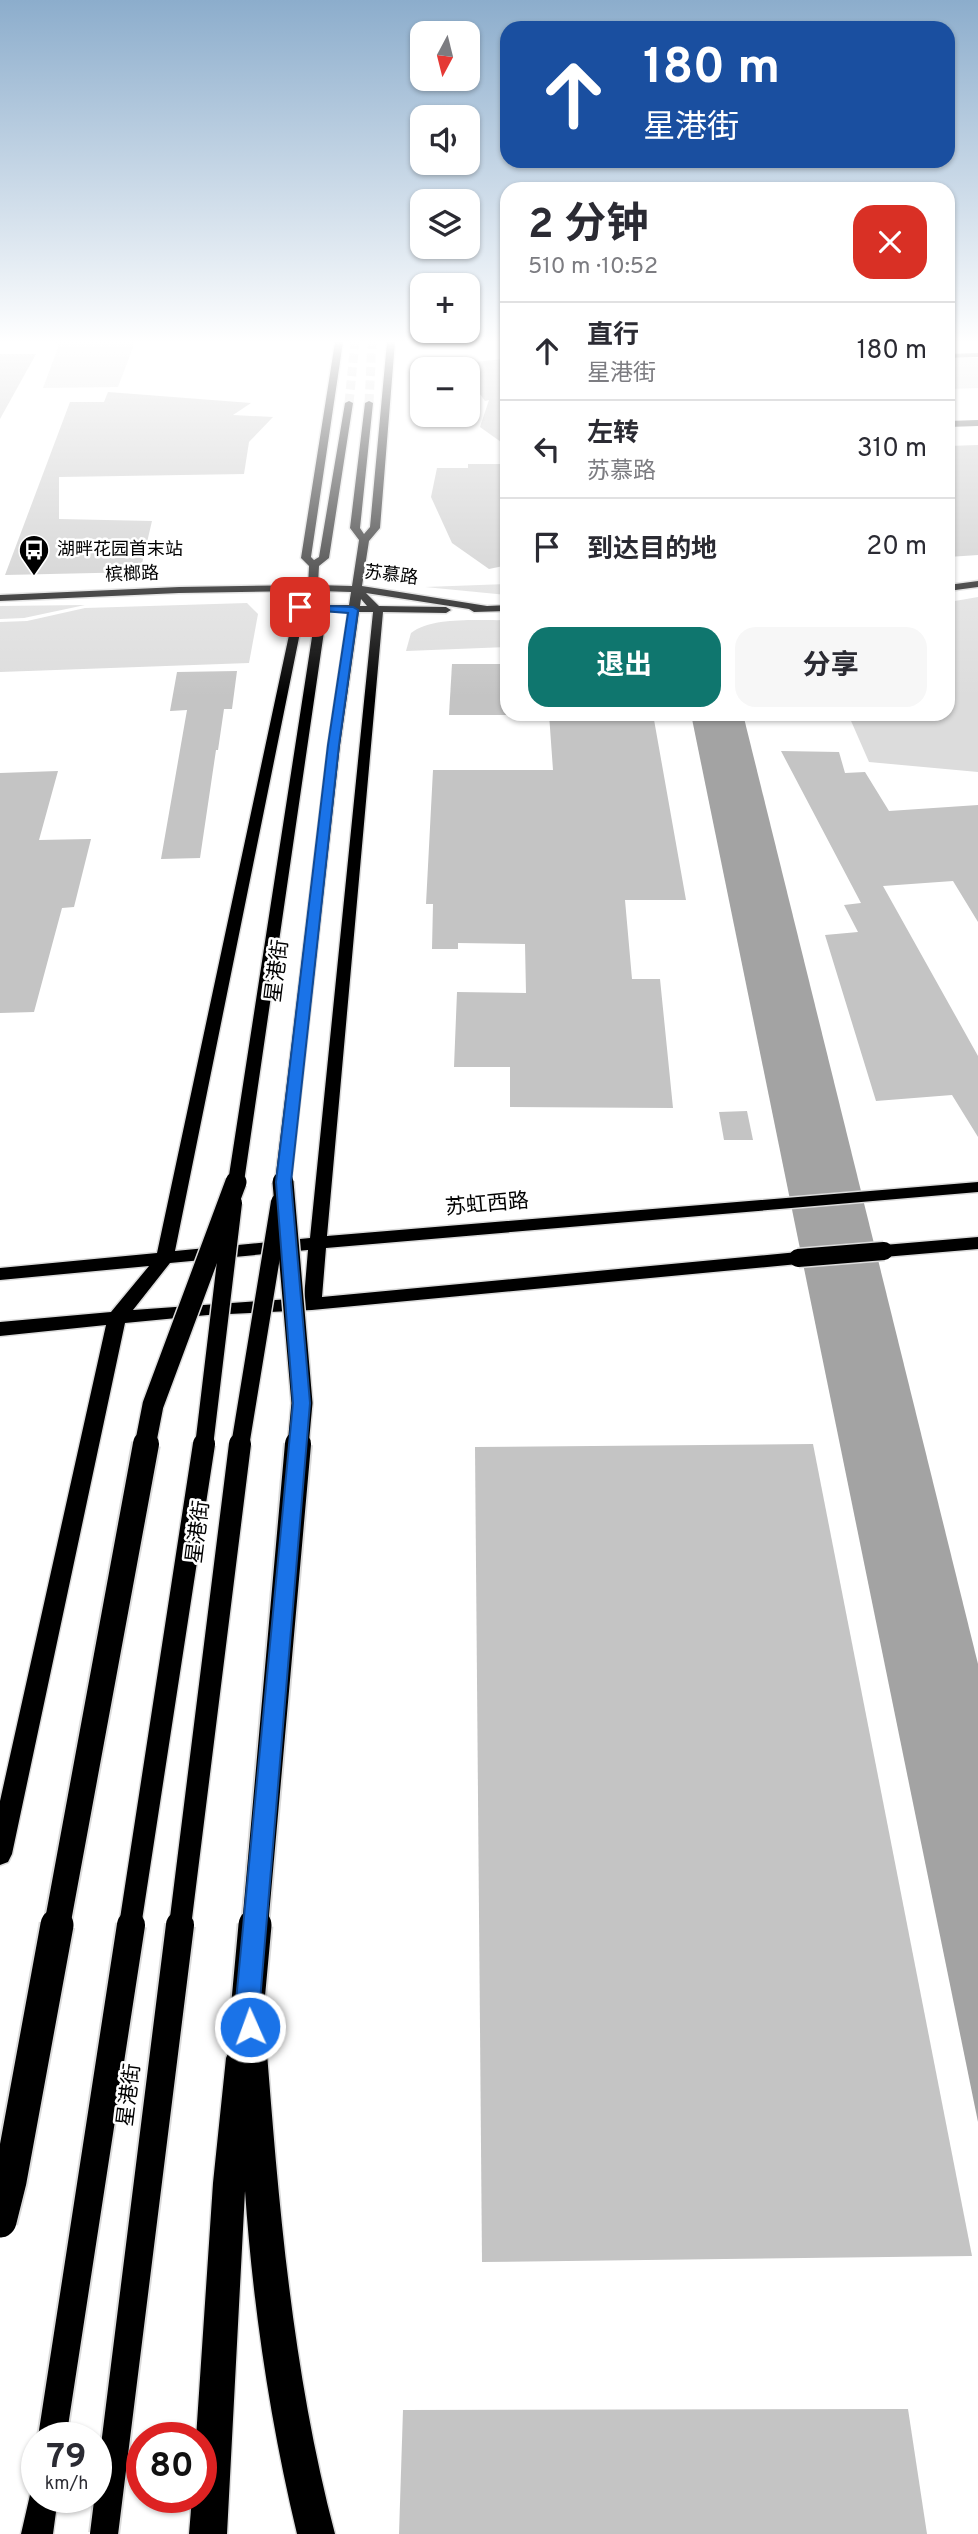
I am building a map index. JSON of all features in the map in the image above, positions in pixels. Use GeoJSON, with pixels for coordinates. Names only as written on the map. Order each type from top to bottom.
{"type":"FeatureCollection","features":[{"type":"Feature","properties":{"kind":"highway"},"geometry":{"type":"LineString","coordinates":[[0,2221],[10,2181],[153,1405],[236,1182]]}},
{"type":"Feature","properties":{"kind":"highway"},"geometry":{"type":"LineString","coordinates":[[208,2534],[229,2183],[302,1403],[283,1182]]}},
{"type":"Feature","properties":{"kind":"highway"},"geometry":{"type":"LineString","coordinates":[[248,2001],[269,2288],[286,2396],[316,2534]]}},
{"type":"Feature","properties":{"kind":"main road"},"geometry":{"type":"LineString","coordinates":[[314,565],[306,558],[321,460]]}},
{"type":"Feature","properties":{"kind":"main road"},"geometry":{"type":"LineString","coordinates":[[314,565],[324,558],[340,460]]}},
{"type":"Feature","properties":{"kind":"main road","name":"星港街"},"geometry":{"type":"LineString","coordinates":[[363,460],[355,528],[364,540]]}},
{"type":"Feature","properties":{"kind":"main road","name":"星港街"},"geometry":{"type":"LineString","coordinates":[[104,2534],[245,1408],[283,1182],[334,745],[353,610],[364,540],[375,528],[381,460]]}},
{"type":"Feature","properties":{"kind":"main road"},"geometry":{"type":"LineString","coordinates":[[314,565],[313,589],[322,609]]}},
{"type":"Feature","properties":{"kind":"main road"},"geometry":{"type":"LineString","coordinates":[[955,587],[978,584]]}},
{"type":"Feature","properties":{"kind":"main road","name":"苏慕路"},"geometry":{"type":"LineString","coordinates":[[265,589],[357,589],[484,608]]}},
{"type":"Feature","properties":{"kind":"main road","name":"苏慕路"},"geometry":{"type":"LineString","coordinates":[[265,589],[300,607],[322,609],[378,611],[500,608]]}},
{"type":"Feature","properties":{"kind":"main road","name":"槟榔路"},"geometry":{"type":"LineString","coordinates":[[0,598],[265,589]]}},
{"type":"Feature","properties":{"kind":"main road"},"geometry":{"type":"LineString","coordinates":[[0,1854],[117,1317],[164,1258],[300,607],[313,589]]}},
{"type":"Feature","properties":{"kind":"main road"},"geometry":{"type":"LineString","coordinates":[[312,1304],[378,611],[357,589]]}},
{"type":"Feature","properties":{"kind":"main road","name":"星港街"},"geometry":{"type":"LineString","coordinates":[[54,2422],[210,1407],[236,1182],[322,609]]}},
{"type":"Feature","properties":{"kind":"main road","name":"苏虹西路"},"geometry":{"type":"LineString","coordinates":[[0,1274],[319,1243],[978,1187]]}},
{"type":"Feature","properties":{"kind":"main road"},"geometry":{"type":"LineString","coordinates":[[0,1329],[253,1306],[312,1304],[978,1243]]}},
{"type":"Feature","properties":{"kind":"main road"},"geometry":{"type":"LineString","coordinates":[[37,2534],[40,2513]]}},
{"type":"Feature","properties":{"kind":"shaded area"},"geometry":{"type":"Polygon","coordinates":[[[500,584],[500,594],[425,587],[500,584]]]}},
{"type":"Feature","properties":{"kind":"shaded area"},"geometry":{"type":"Polygon","coordinates":[[[978,597],[978,772],[869,762],[851,721],[955,721],[955,601],[978,597]]]}},
{"type":"Feature","properties":{"kind":"shaded area"},"geometry":{"type":"Polygon","coordinates":[[[247,603],[258,614],[249,663],[0,672],[0,622],[27,621],[85,608],[247,603]]]}},
{"type":"Feature","properties":{"kind":"shaded area"},"geometry":{"type":"Polygon","coordinates":[[[85,605],[24,618],[0,619],[0,606],[85,605]]]}},
{"type":"Feature","properties":{"kind":"shaded area"},"geometry":{"type":"Polygon","coordinates":[[[457,620],[500,620],[500,647],[406,651],[411,633],[432,624],[457,620]]]}},
{"type":"Feature","properties":{"kind":"shaded area"},"geometry":{"type":"Polygon","coordinates":[[[692,721],[745,721],[978,1664],[978,2122],[692,721]]]}},
{"type":"Feature","properties":{"kind":"building"},"geometry":{"type":"Polygon","coordinates":[[[48,460],[246,460],[244,474],[59,477],[59,519],[152,521],[140,572],[5,575],[48,460]]]}},
{"type":"Feature","properties":{"kind":"building"},"geometry":{"type":"Polygon","coordinates":[[[955,460],[978,460],[978,555],[955,557],[955,460]]]}},
{"type":"Feature","properties":{"kind":"building"},"geometry":{"type":"Polygon","coordinates":[[[468,464],[500,464],[500,567],[489,569],[452,543],[431,497],[437,468],[468,468],[468,464]]]}},
{"type":"Feature","properties":{"kind":"building"},"geometry":{"type":"Polygon","coordinates":[[[452,664],[500,664],[500,715],[449,715],[452,664]]]}},
{"type":"Feature","properties":{"kind":"building"},"geometry":{"type":"Polygon","coordinates":[[[237,671],[232,709],[224,709],[200,858],[161,859],[187,710],[170,711],[177,672],[237,671]]]}},
{"type":"Feature","properties":{"kind":"building"},"geometry":{"type":"Polygon","coordinates":[[[550,721],[654,721],[686,900],[625,900],[632,979],[660,979],[673,1108],[510,1107],[510,1067],[454,1067],[457,992],[526,993],[525,944],[458,943],[458,949],[432,949],[433,904],[426,904],[433,770],[553,770],[550,721]]]}},
{"type":"Feature","properties":{"kind":"building"},"geometry":{"type":"Polygon","coordinates":[[[781,751],[839,752],[845,773],[865,772],[889,811],[978,805],[978,922],[953,881],[883,886],[978,1056],[978,1137],[952,1095],[876,1101],[825,935],[858,932],[844,905],[861,903],[781,751]]]}},
{"type":"Feature","properties":{"kind":"building"},"geometry":{"type":"Polygon","coordinates":[[[58,771],[39,840],[91,839],[74,907],[62,908],[34,1012],[0,1013],[0,773],[58,771]]]}},
{"type":"Feature","properties":{"kind":"building"},"geometry":{"type":"Polygon","coordinates":[[[747,1111],[753,1140],[724,1140],[719,1112],[747,1111]]]}},
{"type":"Feature","properties":{"kind":"building"},"geometry":{"type":"Polygon","coordinates":[[[813,1444],[972,2256],[482,2262],[475,1447],[813,1444]]]}},
{"type":"Feature","properties":{"kind":"building"},"geometry":{"type":"Polygon","coordinates":[[[908,2409],[927,2534],[399,2534],[403,2410],[908,2409]]]}},
{"type":"Feature","properties":{"kind":"place","name":"湖畔花园首末站"},"geometry":{"type":"Point","coordinates":[34,577]}},
{"type":"Feature","properties":{"kind":"route"},"geometry":{"type":"LineString","coordinates":[[250,2027],[248,2001],[302,1403],[283,1182],[334,745],[353,610],[300,607]]}}]}
